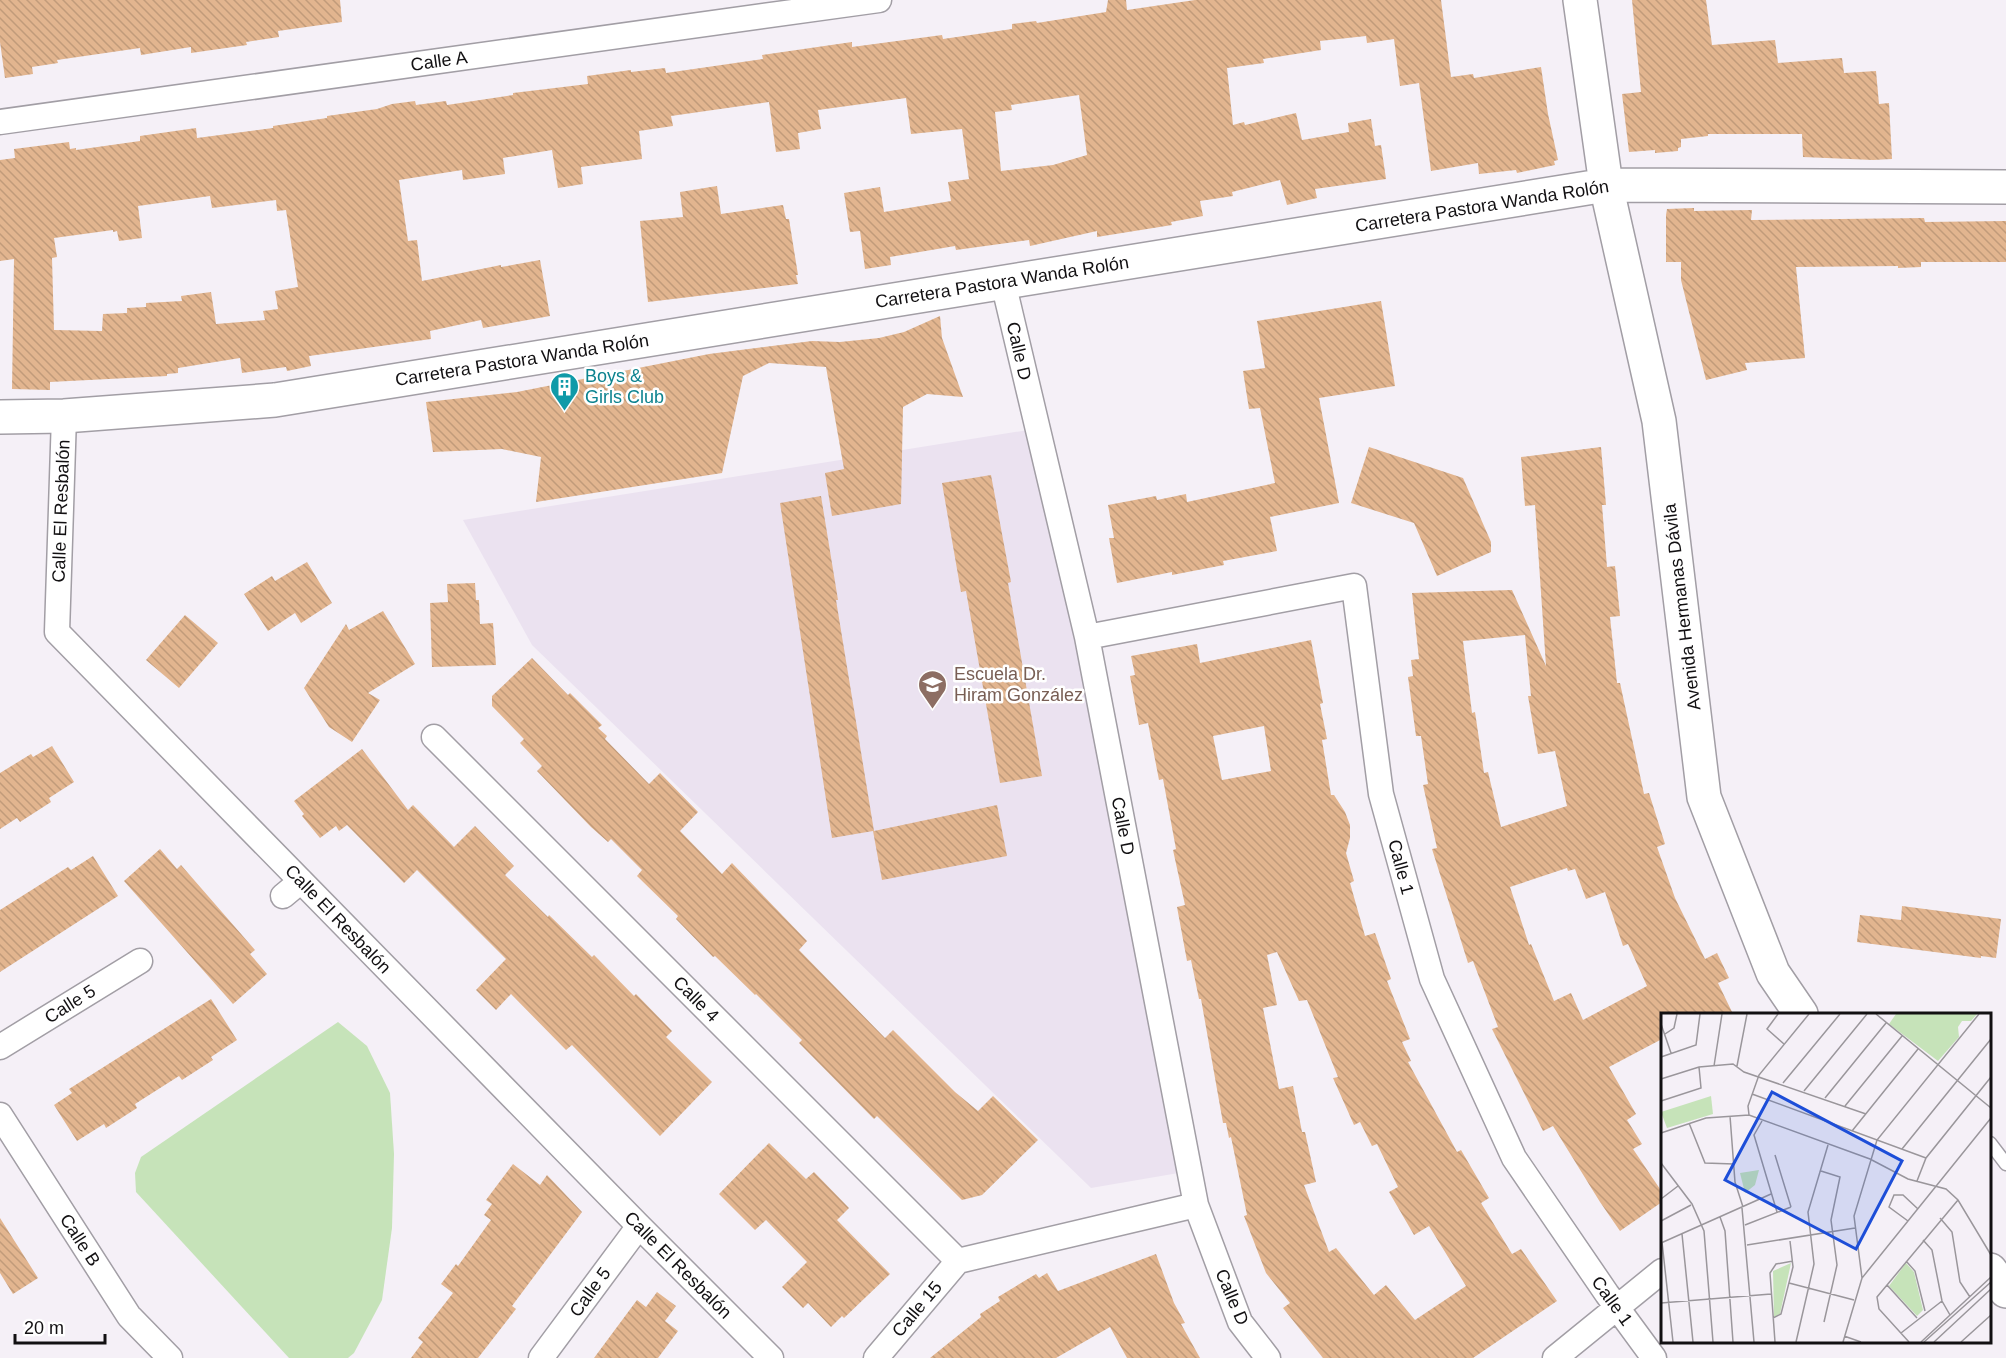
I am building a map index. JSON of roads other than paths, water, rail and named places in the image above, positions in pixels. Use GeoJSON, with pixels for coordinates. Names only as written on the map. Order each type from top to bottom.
{"type":"FeatureCollection","features":[{"type":"Feature","properties":{"kind":"street","name":"Calle A"},"geometry":{"type":"LineString","coordinates":[[0,122],[879,0]]}},
{"type":"Feature","properties":{"kind":"street","name":"Avenida Hermanas Dávila"},"geometry":{"type":"LineString","coordinates":[[1580,0],[1606,185],[1659,421],[1704,797],[1773,973],[1800,1013]]}},
{"type":"Feature","properties":{"kind":"street","name":"Carretera Pastora Wanda Rolón"},"geometry":{"type":"LineString","coordinates":[[0,417],[64,416],[275,400],[1606,185],[2006,187]]}},
{"type":"Feature","properties":{"kind":"street","name":"Calle D"},"geometry":{"type":"LineString","coordinates":[[1003,282],[1087,637],[1196,1205],[1240,1322],[1268,1358]]}},
{"type":"Feature","properties":{"kind":"street","name":"Calle El Resbalón"},"geometry":{"type":"LineString","coordinates":[[64,416],[57,632],[292,888],[771,1358]]}},
{"type":"Feature","properties":{"kind":"street","name":"Calle 1"},"geometry":{"type":"LineString","coordinates":[[1087,637],[1354,586],[1381,794],[1432,979],[1514,1158],[1654,1358]]}},
{"type":"Feature","properties":{"kind":"street","name":"Calle 4"},"geometry":{"type":"LineString","coordinates":[[434,737],[958,1261]]}},
{"type":"Feature","properties":{"kind":"street","name":"Calle 5"},"geometry":{"type":"LineString","coordinates":[[0,1047],[140,961]]}},
{"type":"Feature","properties":{"kind":"street","name":"Calle B"},"geometry":{"type":"LineString","coordinates":[[0,1115],[129,1316],[170,1358]]}},
{"type":"Feature","properties":{"kind":"street"},"geometry":{"type":"LineString","coordinates":[[958,1261],[1196,1205]]}},
{"type":"Feature","properties":{"kind":"street","name":"Calle 5"},"geometry":{"type":"LineString","coordinates":[[542,1358],[639,1226]]}},
{"type":"Feature","properties":{"kind":"street","name":"Calle 15"},"geometry":{"type":"LineString","coordinates":[[876,1358],[958,1261]]}},
{"type":"Feature","properties":{"kind":"street"},"geometry":{"type":"LineString","coordinates":[[1555,1358],[1661,1272]]}},
{"type":"Feature","properties":{"kind":"street"},"geometry":{"type":"LineString","coordinates":[[1991,1272],[2006,1291]]}},
{"type":"Feature","properties":{"kind":"lane"},"geometry":{"type":"LineString","coordinates":[[1991,1145],[2006,1164]]}},
{"type":"Feature","properties":{"kind":"place","name":"Boys & Girls Club"},"geometry":{"type":"Point","coordinates":[564,412]}},
{"type":"Feature","properties":{"kind":"place","name":"Escuela Dr. Hiram González"},"geometry":{"type":"Point","coordinates":[933,710]}}]}
